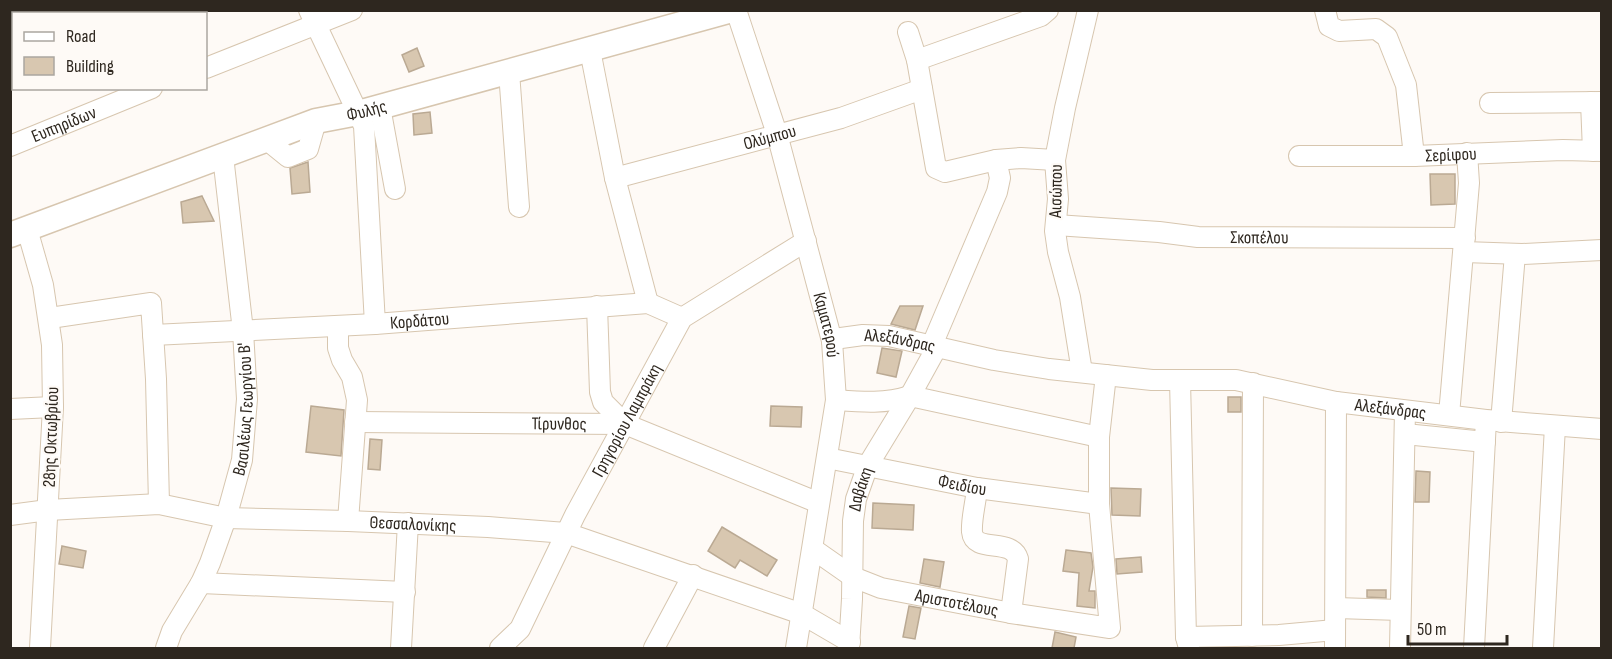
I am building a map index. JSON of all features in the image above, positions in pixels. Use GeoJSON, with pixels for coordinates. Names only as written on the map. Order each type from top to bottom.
{"type":"FeatureCollection","features":[{"type":"Feature","properties":{"kind":"main road","name":"Φυλής"},"geometry":{"type":"LineString","coordinates":[[19,232],[316,121],[369,110],[734,10]]}},
{"type":"Feature","properties":{"kind":"street"},"geometry":{"type":"LineString","coordinates":[[207,68],[313,18],[352,10]]}},
{"type":"Feature","properties":{"kind":"street","name":"Καματερού"},"geometry":{"type":"LineString","coordinates":[[734,10],[777,134],[832,341],[836,400],[796,648]]}},
{"type":"Feature","properties":{"kind":"street"},"geometry":{"type":"LineString","coordinates":[[917,60],[1041,16],[1048,10]]}},
{"type":"Feature","properties":{"kind":"street","name":"Αισώπου"},"geometry":{"type":"LineString","coordinates":[[1082,372],[1070,297],[1058,252],[1055,160],[1088,10]]}},
{"type":"Feature","properties":{"kind":"street"},"geometry":{"type":"LineString","coordinates":[[1325,10],[1329,26],[1339,31],[1376,29],[1387,37],[1406,85],[1414,156]]}},
{"type":"Feature","properties":{"kind":"street"},"geometry":{"type":"LineString","coordinates":[[313,18],[369,110],[395,189]]}},
{"type":"Feature","properties":{"kind":"street"},"geometry":{"type":"LineString","coordinates":[[908,32],[917,60],[936,168],[945,172],[996,160],[1021,158],[1055,160]]}},
{"type":"Feature","properties":{"kind":"street"},"geometry":{"type":"LineString","coordinates":[[590,50],[615,178],[648,303]]}},
{"type":"Feature","properties":{"kind":"street"},"geometry":{"type":"LineString","coordinates":[[508,72],[519,207]]}},
{"type":"Feature","properties":{"kind":"street","name":"Ολύμπου"},"geometry":{"type":"LineString","coordinates":[[615,178],[841,118],[922,89]]}},
{"type":"Feature","properties":{"kind":"street","name":"Ευπηρίδων"},"geometry":{"type":"LineString","coordinates":[[10,146],[147,90]]}},
{"type":"Feature","properties":{"kind":"street"},"geometry":{"type":"LineString","coordinates":[[1490,103],[1596,102],[1597,151]]}},
{"type":"Feature","properties":{"kind":"street"},"geometry":{"type":"LineString","coordinates":[[369,110],[364,126],[375,324]]}},
{"type":"Feature","properties":{"kind":"street","name":"Σερίφου"},"geometry":{"type":"LineString","coordinates":[[1299,156],[1414,156],[1597,151]]}},
{"type":"Feature","properties":{"kind":"street"},"geometry":{"type":"LineString","coordinates":[[1449,415],[1469,173],[1467,153]]}},
{"type":"Feature","properties":{"kind":"street","name":"Βασιλέως Γεωργίου Β'"},"geometry":{"type":"LineString","coordinates":[[166,648],[172,631],[201,583],[226,518],[242,460],[247,399],[243,331],[223,156]]}},
{"type":"Feature","properties":{"kind":"street","name":"Δαβάκη"},"geometry":{"type":"LineString","coordinates":[[849,645],[854,507],[868,465],[910,396],[934,346],[997,192],[1000,178],[996,160]]}},
{"type":"Feature","properties":{"kind":"street","name":"Σκοπέλου"},"geometry":{"type":"LineString","coordinates":[[1056,225],[1198,237],[1464,245],[1515,254],[1602,250]]}},
{"type":"Feature","properties":{"kind":"street","name":"28ης Οκτωβρίου"},"geometry":{"type":"LineString","coordinates":[[19,232],[43,285],[50,318],[52,345],[53,407],[45,648]]}},
{"type":"Feature","properties":{"kind":"street","name":"Γρηγορίου Λαμπράκη"},"geometry":{"type":"LineString","coordinates":[[500,648],[520,629],[566,533],[682,318],[806,241]]}},
{"type":"Feature","properties":{"kind":"street"},"geometry":{"type":"LineString","coordinates":[[1474,648],[1485,442],[1494,421],[1515,254]]}},
{"type":"Feature","properties":{"kind":"street"},"geometry":{"type":"LineString","coordinates":[[50,318],[151,303],[159,504]]}},
{"type":"Feature","properties":{"kind":"street","name":"Κορδάτου"},"geometry":{"type":"LineString","coordinates":[[153,335],[375,324],[648,303],[682,318]]}},
{"type":"Feature","properties":{"kind":"street"},"geometry":{"type":"LineString","coordinates":[[597,306],[600,392],[603,402],[625,424]]}},
{"type":"Feature","properties":{"kind":"street"},"geometry":{"type":"LineString","coordinates":[[338,326],[338,348],[355,385],[357,400],[348,520]]}},
{"type":"Feature","properties":{"kind":"street","name":"Αλεξάνδρας"},"geometry":{"type":"LineString","coordinates":[[832,341],[863,335],[889,336],[994,360],[1082,372],[1152,380],[1236,380],[1336,402],[1494,421],[1602,429]]}},
{"type":"Feature","properties":{"kind":"street"},"geometry":{"type":"LineString","coordinates":[[1099,504],[1099,437],[1106,375]]}},
{"type":"Feature","properties":{"kind":"street"},"geometry":{"type":"LineString","coordinates":[[1180,380],[1188,643],[1252,636],[1279,642],[1335,639],[1336,402]]}},
{"type":"Feature","properties":{"kind":"street"},"geometry":{"type":"LineString","coordinates":[[1252,636],[1253,383]]}},
{"type":"Feature","properties":{"kind":"street"},"geometry":{"type":"LineString","coordinates":[[836,400],[869,403],[892,402],[910,396],[1099,437]]}},
{"type":"Feature","properties":{"kind":"street"},"geometry":{"type":"LineString","coordinates":[[10,409],[53,407]]}},
{"type":"Feature","properties":{"kind":"street"},"geometry":{"type":"LineString","coordinates":[[1400,648],[1406,411]]}},
{"type":"Feature","properties":{"kind":"street","name":"Τίρυνθος"},"geometry":{"type":"LineString","coordinates":[[355,422],[625,424],[819,503]]}},
{"type":"Feature","properties":{"kind":"street"},"geometry":{"type":"LineString","coordinates":[[1543,648],[1555,426]]}},
{"type":"Feature","properties":{"kind":"street"},"geometry":{"type":"LineString","coordinates":[[1405,434],[1485,442]]}},
{"type":"Feature","properties":{"kind":"street","name":"Φειδίου"},"geometry":{"type":"LineString","coordinates":[[827,458],[978,488],[1099,504]]}},
{"type":"Feature","properties":{"kind":"street"},"geometry":{"type":"LineString","coordinates":[[978,488],[972,532],[974,539],[980,543],[1011,548],[1016,552],[1018,559],[1011,613]]}},
{"type":"Feature","properties":{"kind":"street","name":"Θεσσαλονίκης"},"geometry":{"type":"LineString","coordinates":[[10,515],[48,510],[159,504],[226,518],[348,520],[566,533],[802,614],[849,645]]}},
{"type":"Feature","properties":{"kind":"street","name":"Αριστοτέλους"},"geometry":{"type":"LineString","coordinates":[[813,549],[853,578],[882,588],[1011,613],[1110,628],[1099,504]]}},
{"type":"Feature","properties":{"kind":"street"},"geometry":{"type":"LineString","coordinates":[[401,648],[408,523]]}},
{"type":"Feature","properties":{"kind":"street"},"geometry":{"type":"LineString","coordinates":[[654,648],[693,575]]}},
{"type":"Feature","properties":{"kind":"street"},"geometry":{"type":"LineString","coordinates":[[201,583],[405,592]]}},
{"type":"Feature","properties":{"kind":"street"},"geometry":{"type":"LineString","coordinates":[[1336,608],[1400,610]]}},
{"type":"Feature","properties":{"kind":"street"},"geometry":{"type":"LineString","coordinates":[[514,648],[520,629]]}},
{"type":"Feature","properties":{"kind":"building"},"geometry":{"type":"Polygon","coordinates":[[[417,48],[424,66],[409,72],[402,55],[417,48]]]}},
{"type":"Feature","properties":{"kind":"building"},"geometry":{"type":"Polygon","coordinates":[[[430,112],[432,133],[414,135],[413,114],[430,112]]]}},
{"type":"Feature","properties":{"kind":"building"},"geometry":{"type":"Polygon","coordinates":[[[308,162],[310,192],[292,194],[290,168],[308,162]]]}},
{"type":"Feature","properties":{"kind":"building"},"geometry":{"type":"Polygon","coordinates":[[[1430,174],[1455,174],[1455,204],[1431,205],[1430,174]]]}},
{"type":"Feature","properties":{"kind":"building"},"geometry":{"type":"Polygon","coordinates":[[[202,196],[214,221],[183,223],[181,202],[202,196]]]}},
{"type":"Feature","properties":{"kind":"building"},"geometry":{"type":"Polygon","coordinates":[[[900,306],[923,306],[915,330],[891,324],[900,306]]]}},
{"type":"Feature","properties":{"kind":"building"},"geometry":{"type":"Polygon","coordinates":[[[882,348],[902,351],[896,377],[877,373],[882,348]]]}},
{"type":"Feature","properties":{"kind":"building"},"geometry":{"type":"Polygon","coordinates":[[[1228,397],[1241,397],[1241,412],[1228,412],[1228,397]]]}},
{"type":"Feature","properties":{"kind":"building"},"geometry":{"type":"Polygon","coordinates":[[[311,406],[344,410],[341,456],[306,452],[311,406]]]}},
{"type":"Feature","properties":{"kind":"building"},"geometry":{"type":"Polygon","coordinates":[[[771,406],[802,407],[801,427],[770,426],[771,406]]]}},
{"type":"Feature","properties":{"kind":"building"},"geometry":{"type":"Polygon","coordinates":[[[370,439],[382,440],[380,470],[368,469],[370,439]]]}},
{"type":"Feature","properties":{"kind":"building"},"geometry":{"type":"Polygon","coordinates":[[[1416,471],[1430,472],[1429,502],[1415,502],[1416,471]]]}},
{"type":"Feature","properties":{"kind":"building"},"geometry":{"type":"Polygon","coordinates":[[[1111,488],[1141,489],[1140,516],[1112,515],[1111,488]]]}},
{"type":"Feature","properties":{"kind":"building"},"geometry":{"type":"Polygon","coordinates":[[[873,503],[914,505],[913,530],[872,528],[873,503]]]}},
{"type":"Feature","properties":{"kind":"building"},"geometry":{"type":"Polygon","coordinates":[[[722,527],[777,560],[767,576],[740,560],[735,568],[708,551],[722,527]]]}},
{"type":"Feature","properties":{"kind":"building"},"geometry":{"type":"Polygon","coordinates":[[[62,546],[86,551],[83,568],[59,564],[62,546]]]}},
{"type":"Feature","properties":{"kind":"building"},"geometry":{"type":"Polygon","coordinates":[[[1066,550],[1091,553],[1093,567],[1089,591],[1095,591],[1095,608],[1077,606],[1079,573],[1063,571],[1066,550]]]}},
{"type":"Feature","properties":{"kind":"building"},"geometry":{"type":"Polygon","coordinates":[[[1141,557],[1142,572],[1117,574],[1116,559],[1141,557]]]}},
{"type":"Feature","properties":{"kind":"building"},"geometry":{"type":"Polygon","coordinates":[[[924,559],[944,562],[940,587],[920,583],[924,559]]]}},
{"type":"Feature","properties":{"kind":"building"},"geometry":{"type":"Polygon","coordinates":[[[1367,590],[1386,590],[1386,598],[1367,597],[1367,590]]]}},
{"type":"Feature","properties":{"kind":"building"},"geometry":{"type":"Polygon","coordinates":[[[909,606],[921,608],[915,639],[903,637],[909,606]]]}},
{"type":"Feature","properties":{"kind":"building"},"geometry":{"type":"Polygon","coordinates":[[[1055,632],[1076,637],[1074,648],[1052,648],[1055,632]]]}}]}
